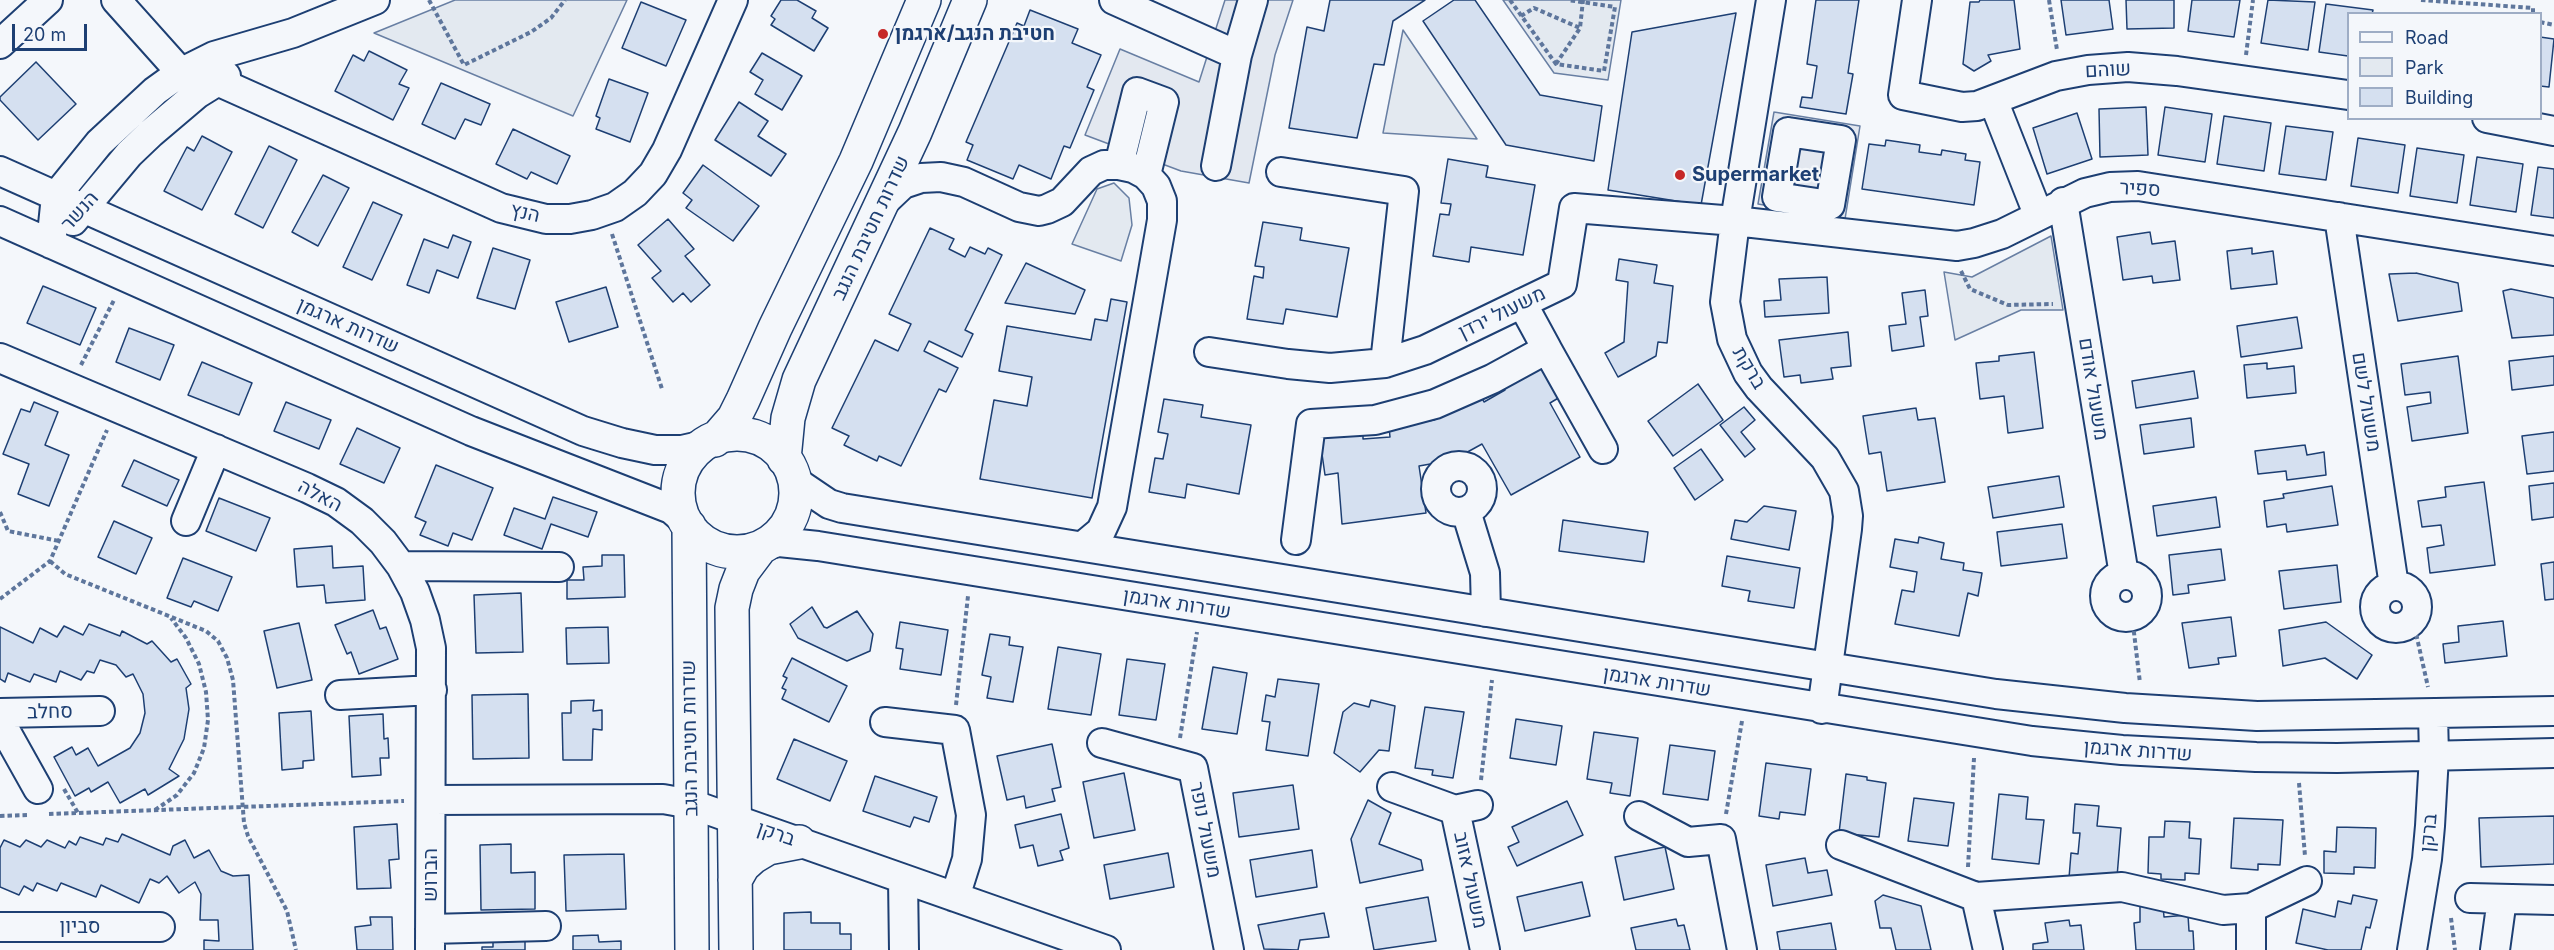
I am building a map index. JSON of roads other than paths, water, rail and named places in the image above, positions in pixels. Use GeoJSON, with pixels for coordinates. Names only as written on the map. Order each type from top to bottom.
{"type":"FeatureCollection","features":[{"type":"Feature","properties":{"kind":"main road"},"geometry":{"type":"LineString","coordinates":[[764,546],[743,552],[721,550],[701,540],[687,524],[679,500],[681,477],[691,457],[734,418],[876,115],[924,0]]}},
{"type":"Feature","properties":{"kind":"main road","name":"שדרות חטיבת הנגב"},"geometry":{"type":"LineString","coordinates":[[790,470],[788,418],[800,380],[937,84],[970,0]]}},
{"type":"Feature","properties":{"kind":"main road"},"geometry":{"type":"LineString","coordinates":[[709,443],[731,435],[754,437],[774,447],[790,470],[796,498],[790,520],[784,530],[764,546],[743,571],[732,608],[736,950]]}},
{"type":"Feature","properties":{"kind":"main road","name":"שדרות חטיבת הנגב"},"geometry":{"type":"LineString","coordinates":[[687,524],[692,950]]}},
{"type":"Feature","properties":{"kind":"main road"},"geometry":{"type":"LineString","coordinates":[[735,880],[743,866],[768,848],[799,842]]}},
{"type":"Feature","properties":{"kind":"street"},"geometry":{"type":"LineString","coordinates":[[0,44],[48,0]]}},
{"type":"Feature","properties":{"kind":"street"},"geometry":{"type":"LineString","coordinates":[[116,0],[180,72]]}},
{"type":"Feature","properties":{"kind":"street","name":"הנשר"},"geometry":{"type":"LineString","coordinates":[[51,244],[56,196],[99,143],[155,91],[180,72],[214,56],[293,33],[375,0]]}},
{"type":"Feature","properties":{"kind":"street","name":"הנץ"},"geometry":{"type":"LineString","coordinates":[[180,72],[189,77],[218,81],[501,208],[546,219],[570,219],[604,211],[635,193],[653,174],[668,150],[733,0]]}},
{"type":"Feature","properties":{"kind":"street"},"geometry":{"type":"LineString","coordinates":[[1114,0],[1237,55]]}},
{"type":"Feature","properties":{"kind":"street"},"geometry":{"type":"LineString","coordinates":[[1216,166],[1237,55],[1253,0]]}},
{"type":"Feature","properties":{"kind":"street","name":"ברקת"},"geometry":{"type":"LineString","coordinates":[[1771,0],[1735,221],[1725,302],[1732,339],[1743,364],[1759,388],[1826,458],[1844,491],[1848,516],[1847,529],[1822,709]]}},
{"type":"Feature","properties":{"kind":"street","name":"שוהם"},"geometry":{"type":"LineString","coordinates":[[1917,0],[1903,95],[1962,107],[1993,100],[2031,84],[2061,75],[2128,68],[2177,70],[2347,95]]}},
{"type":"Feature","properties":{"kind":"street","name":"הנשר"},"geometry":{"type":"LineString","coordinates":[[51,244],[85,209],[109,177],[151,133],[197,94],[293,33]]}},
{"type":"Feature","properties":{"kind":"street"},"geometry":{"type":"LineString","coordinates":[[1119,165],[1137,92],[1164,102],[1146,175]]}},
{"type":"Feature","properties":{"kind":"street"},"geometry":{"type":"LineString","coordinates":[[1993,100],[2051,208]]}},
{"type":"Feature","properties":{"kind":"street"},"geometry":{"type":"LineString","coordinates":[[2497,120],[2554,131]]}},
{"type":"Feature","properties":{"kind":"street"},"geometry":{"type":"LineString","coordinates":[[1747,150],[1784,156]]}},
{"type":"Feature","properties":{"kind":"street"},"geometry":{"type":"LineString","coordinates":[[884,202],[903,184],[921,178],[941,177],[964,182],[1019,207],[1039,211],[1062,202],[1090,171],[1104,165],[1133,168],[1146,175],[1156,186],[1162,201],[1160,232],[1112,507],[1101,531],[1083,546]]}},
{"type":"Feature","properties":{"kind":"street","name":"שדרות ארגמן"},"geometry":{"type":"LineString","coordinates":[[0,171],[583,431],[655,450],[682,450],[709,443]]}},
{"type":"Feature","properties":{"kind":"street"},"geometry":{"type":"LineString","coordinates":[[1281,172],[1404,191],[1385,363]]}},
{"type":"Feature","properties":{"kind":"street","name":"ספיר"},"geometry":{"type":"LineString","coordinates":[[1735,221],[1949,246],[1983,241],[2051,208],[2097,190],[2138,186],[2554,251]]}},
{"type":"Feature","properties":{"kind":"street","name":"משעול ירדן"},"geometry":{"type":"LineString","coordinates":[[1209,352],[1320,367],[1385,363],[1447,341],[1562,284],[1574,207],[1735,221]]}},
{"type":"Feature","properties":{"kind":"street","name":"משעול אודם"},"geometry":{"type":"LineString","coordinates":[[2051,208],[2079,303],[2124,575],[2139,579],[2146,590],[2144,605],[2132,616]]}},
{"type":"Feature","properties":{"kind":"street","name":"משעול לשם"},"geometry":{"type":"LineString","coordinates":[[2339,217],[2394,586],[2406,588],[2415,597],[2417,609],[2413,620]]}},
{"type":"Feature","properties":{"kind":"street"},"geometry":{"type":"LineString","coordinates":[[0,221],[471,431],[671,509],[687,524]]}},
{"type":"Feature","properties":{"kind":"street"},"geometry":{"type":"LineString","coordinates":[[1522,303],[1603,449]]}},
{"type":"Feature","properties":{"kind":"street"},"geometry":{"type":"LineString","coordinates":[[1296,540],[1311,424],[1375,420],[1435,404],[1492,379],[1547,349]]}},
{"type":"Feature","properties":{"kind":"street","name":"האלה"},"geometry":{"type":"LineString","coordinates":[[0,358],[336,502],[383,542],[401,566],[416,592],[431,648],[431,800]]}},
{"type":"Feature","properties":{"kind":"street"},"geometry":{"type":"LineString","coordinates":[[186,521],[216,449]]}},
{"type":"Feature","properties":{"kind":"street"},"geometry":{"type":"LineString","coordinates":[[790,470],[829,504],[842,508],[1996,694],[2143,710],[2257,716],[2554,711]]}},
{"type":"Feature","properties":{"kind":"street"},"geometry":{"type":"LineString","coordinates":[[1466,511],[1485,573],[1486,612]]}},
{"type":"Feature","properties":{"kind":"street","name":"שדרות ארגמן"},"geometry":{"type":"LineString","coordinates":[[764,546],[779,542],[818,546],[1976,733],[2133,751],[2298,758],[2554,753]]}},
{"type":"Feature","properties":{"kind":"street"},"geometry":{"type":"LineString","coordinates":[[401,566],[559,567]]}},
{"type":"Feature","properties":{"kind":"street"},"geometry":{"type":"LineString","coordinates":[[340,695],[432,690]]}},
{"type":"Feature","properties":{"kind":"street","name":"סחלב"},"geometry":{"type":"LineString","coordinates":[[0,713],[100,711]]}},
{"type":"Feature","properties":{"kind":"street","name":"ברקן"},"geometry":{"type":"LineString","coordinates":[[2412,950],[2427,859],[2434,756],[2433,714]]}},
{"type":"Feature","properties":{"kind":"street"},"geometry":{"type":"LineString","coordinates":[[0,721],[39,806]]}},
{"type":"Feature","properties":{"kind":"street"},"geometry":{"type":"LineString","coordinates":[[885,722],[955,730],[971,815],[967,859],[955,897]]}},
{"type":"Feature","properties":{"kind":"street","name":"משעול נופר"},"geometry":{"type":"LineString","coordinates":[[1102,743],[1193,768],[1228,950]]}},
{"type":"Feature","properties":{"kind":"street","name":"משעול אזוב"},"geometry":{"type":"LineString","coordinates":[[1392,787],[1466,808],[1485,950]]}},
{"type":"Feature","properties":{"kind":"street","name":"ברקן"},"geometry":{"type":"LineString","coordinates":[[431,800],[663,799],[691,804],[1106,950]]}},
{"type":"Feature","properties":{"kind":"street","name":"הברוש"},"geometry":{"type":"LineString","coordinates":[[430,939],[431,800]]}},
{"type":"Feature","properties":{"kind":"street"},"geometry":{"type":"LineString","coordinates":[[1639,816],[1688,842],[1721,840],[1742,950]]}},
{"type":"Feature","properties":{"kind":"street"},"geometry":{"type":"LineString","coordinates":[[1841,845],[1976,897],[2122,887],[2223,910],[2251,908],[2307,881]]}},
{"type":"Feature","properties":{"kind":"street"},"geometry":{"type":"LineString","coordinates":[[903,879],[904,950]]}},
{"type":"Feature","properties":{"kind":"street"},"geometry":{"type":"LineString","coordinates":[[1976,897],[1988,950]]}},
{"type":"Feature","properties":{"kind":"street"},"geometry":{"type":"LineString","coordinates":[[2470,898],[2554,900]]}},
{"type":"Feature","properties":{"kind":"street"},"geometry":{"type":"LineString","coordinates":[[2495,950],[2502,899]]}},
{"type":"Feature","properties":{"kind":"street"},"geometry":{"type":"LineString","coordinates":[[2250,950],[2251,908]]}},
{"type":"Feature","properties":{"kind":"street"},"geometry":{"type":"LineString","coordinates":[[430,939],[546,926]]}},
{"type":"Feature","properties":{"kind":"street","name":"סביון"},"geometry":{"type":"LineString","coordinates":[[0,927],[160,927]]}},
{"type":"Feature","properties":{"kind":"place","name":"חטיבת הנגב/ארגמן"},"geometry":{"type":"Point","coordinates":[883,34]}},
{"type":"Feature","properties":{"kind":"place","name":"Supermarket"},"geometry":{"type":"Point","coordinates":[1680,175]}}]}
